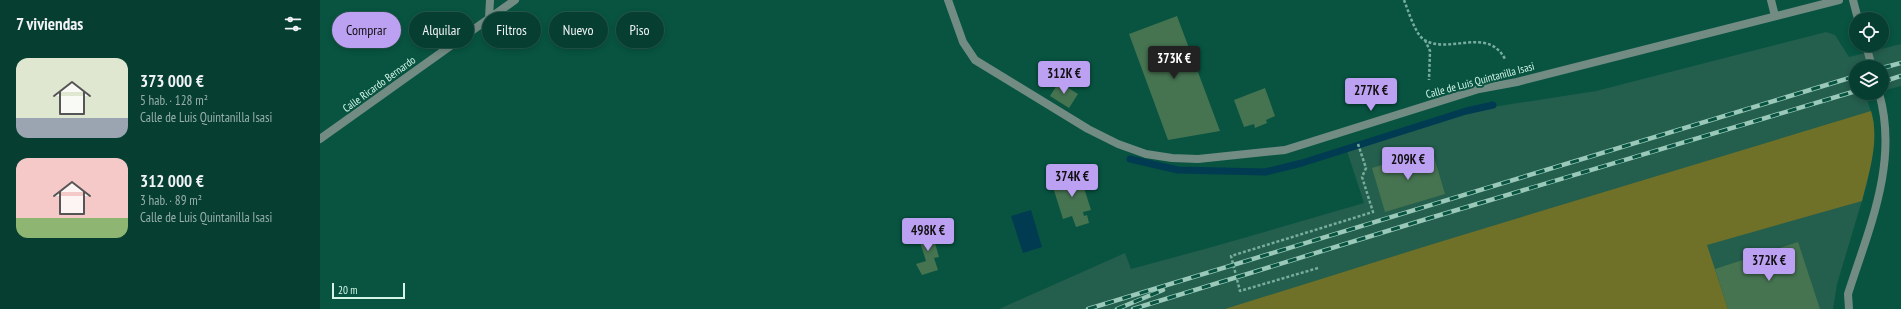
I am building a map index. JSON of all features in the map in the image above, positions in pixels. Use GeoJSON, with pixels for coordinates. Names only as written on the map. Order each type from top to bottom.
{"type":"FeatureCollection","features":[{"type":"Feature","properties":{"kind":"street"},"geometry":{"type":"LineString","coordinates":[[490,0],[490,12]]}},
{"type":"Feature","properties":{"kind":"street","name":"Calle Ricardo Bernardo"},"geometry":{"type":"LineString","coordinates":[[498,12],[515,0]]}},
{"type":"Feature","properties":{"kind":"street","name":"Calle de Luis Quintanilla Isasi"},"geometry":{"type":"LineString","coordinates":[[948,0],[963,42],[975,60],[1088,129],[1118,144],[1146,154],[1198,160],[1284,150],[1479,89],[1517,82],[1839,0]]}},
{"type":"Feature","properties":{"kind":"street"},"geometry":{"type":"LineString","coordinates":[[1771,0],[1775,16]]}},
{"type":"Feature","properties":{"kind":"street"},"geometry":{"type":"LineString","coordinates":[[1852,0],[1856,12]]}},
{"type":"Feature","properties":{"kind":"street","name":"Calle Ricardo Bernardo"},"geometry":{"type":"LineString","coordinates":[[320,139],[339,128],[482,24]]}},
{"type":"Feature","properties":{"kind":"street"},"geometry":{"type":"LineString","coordinates":[[1849,309],[1848,294],[1881,189],[1886,154],[1883,107],[1881,100]]}},
{"type":"Feature","properties":{"kind":"path"},"geometry":{"type":"LineString","coordinates":[[1404,0],[1415,28],[1425,40],[1430,51],[1429,80]]}},
{"type":"Feature","properties":{"kind":"path"},"geometry":{"type":"LineString","coordinates":[[1425,40],[1438,44],[1472,41],[1488,44],[1502,53],[1505,59]]}},
{"type":"Feature","properties":{"kind":"path"},"geometry":{"type":"LineString","coordinates":[[1318,268],[1240,292],[1231,256],[1373,212],[1362,177],[1366,168],[1353,128]]}},
{"type":"Feature","properties":{"kind":"shaded area"},"geometry":{"type":"Polygon","coordinates":[[[1826,32],[1835,35],[1849,57],[1869,52],[1889,52],[1889,47],[1901,44],[1901,86],[1889,89],[1889,60],[1849,60],[1849,100],[1867,100],[1874,122],[1873,148],[1867,184],[1837,284],[1833,309],[999,309],[1125,253],[1131,269],[1364,203],[1347,151],[1486,108],[1596,91],[1826,32]]]}},
{"type":"Feature","properties":{"kind":"shaded area"},"geometry":{"type":"Polygon","coordinates":[[[1871,111],[1874,145],[1862,201],[1707,245],[1728,309],[1225,309],[1433,244],[1871,111]]]}},
{"type":"Feature","properties":{"kind":"shaded area"},"geometry":{"type":"Polygon","coordinates":[[[1031,210],[1042,247],[1023,253],[1011,216],[1031,210]]]}},
{"type":"Feature","properties":{"kind":"building"},"geometry":{"type":"Polygon","coordinates":[[[1177,16],[1220,131],[1168,140],[1129,34],[1177,16]]]}},
{"type":"Feature","properties":{"kind":"building"},"geometry":{"type":"Polygon","coordinates":[[[1059,82],[1078,94],[1069,108],[1050,96],[1059,82]]]}},
{"type":"Feature","properties":{"kind":"building"},"geometry":{"type":"Polygon","coordinates":[[[1265,88],[1275,116],[1266,120],[1267,123],[1255,128],[1254,124],[1244,127],[1234,100],[1265,88]]]}},
{"type":"Feature","properties":{"kind":"building"},"geometry":{"type":"Polygon","coordinates":[[[1432,150],[1445,194],[1385,212],[1372,168],[1432,150]]]}},
{"type":"Feature","properties":{"kind":"building"},"geometry":{"type":"Polygon","coordinates":[[[1079,172],[1091,210],[1083,212],[1084,216],[1087,215],[1089,223],[1076,227],[1072,216],[1063,219],[1051,181],[1079,172]]]}},
{"type":"Feature","properties":{"kind":"building"},"geometry":{"type":"Polygon","coordinates":[[[931,229],[939,257],[934,258],[938,270],[922,275],[916,264],[926,261],[917,233],[931,229]]]}},
{"type":"Feature","properties":{"kind":"building"},"geometry":{"type":"Polygon","coordinates":[[[1798,242],[1820,309],[1728,309],[1715,269],[1798,242]]]}},
{"type":"Feature","properties":{"kind":"waterway"},"geometry":{"type":"LineString","coordinates":[[1130,159],[1178,170],[1265,172],[1302,163],[1466,111],[1493,105]]}},
{"type":"Feature","properties":{"kind":"railway"},"geometry":{"type":"LineString","coordinates":[[1889,66],[1901,63]]}},
{"type":"Feature","properties":{"kind":"railway"},"geometry":{"type":"LineString","coordinates":[[1889,80],[1901,76]]}},
{"type":"Feature","properties":{"kind":"railway"},"geometry":{"type":"LineString","coordinates":[[1088,309],[1849,78]]}},
{"type":"Feature","properties":{"kind":"railway"},"geometry":{"type":"LineString","coordinates":[[1133,309],[1420,221],[1849,93]]}},
{"type":"Feature","properties":{"kind":"railway"},"geometry":{"type":"LineString","coordinates":[[1117,309],[1163,290]]}}]}
